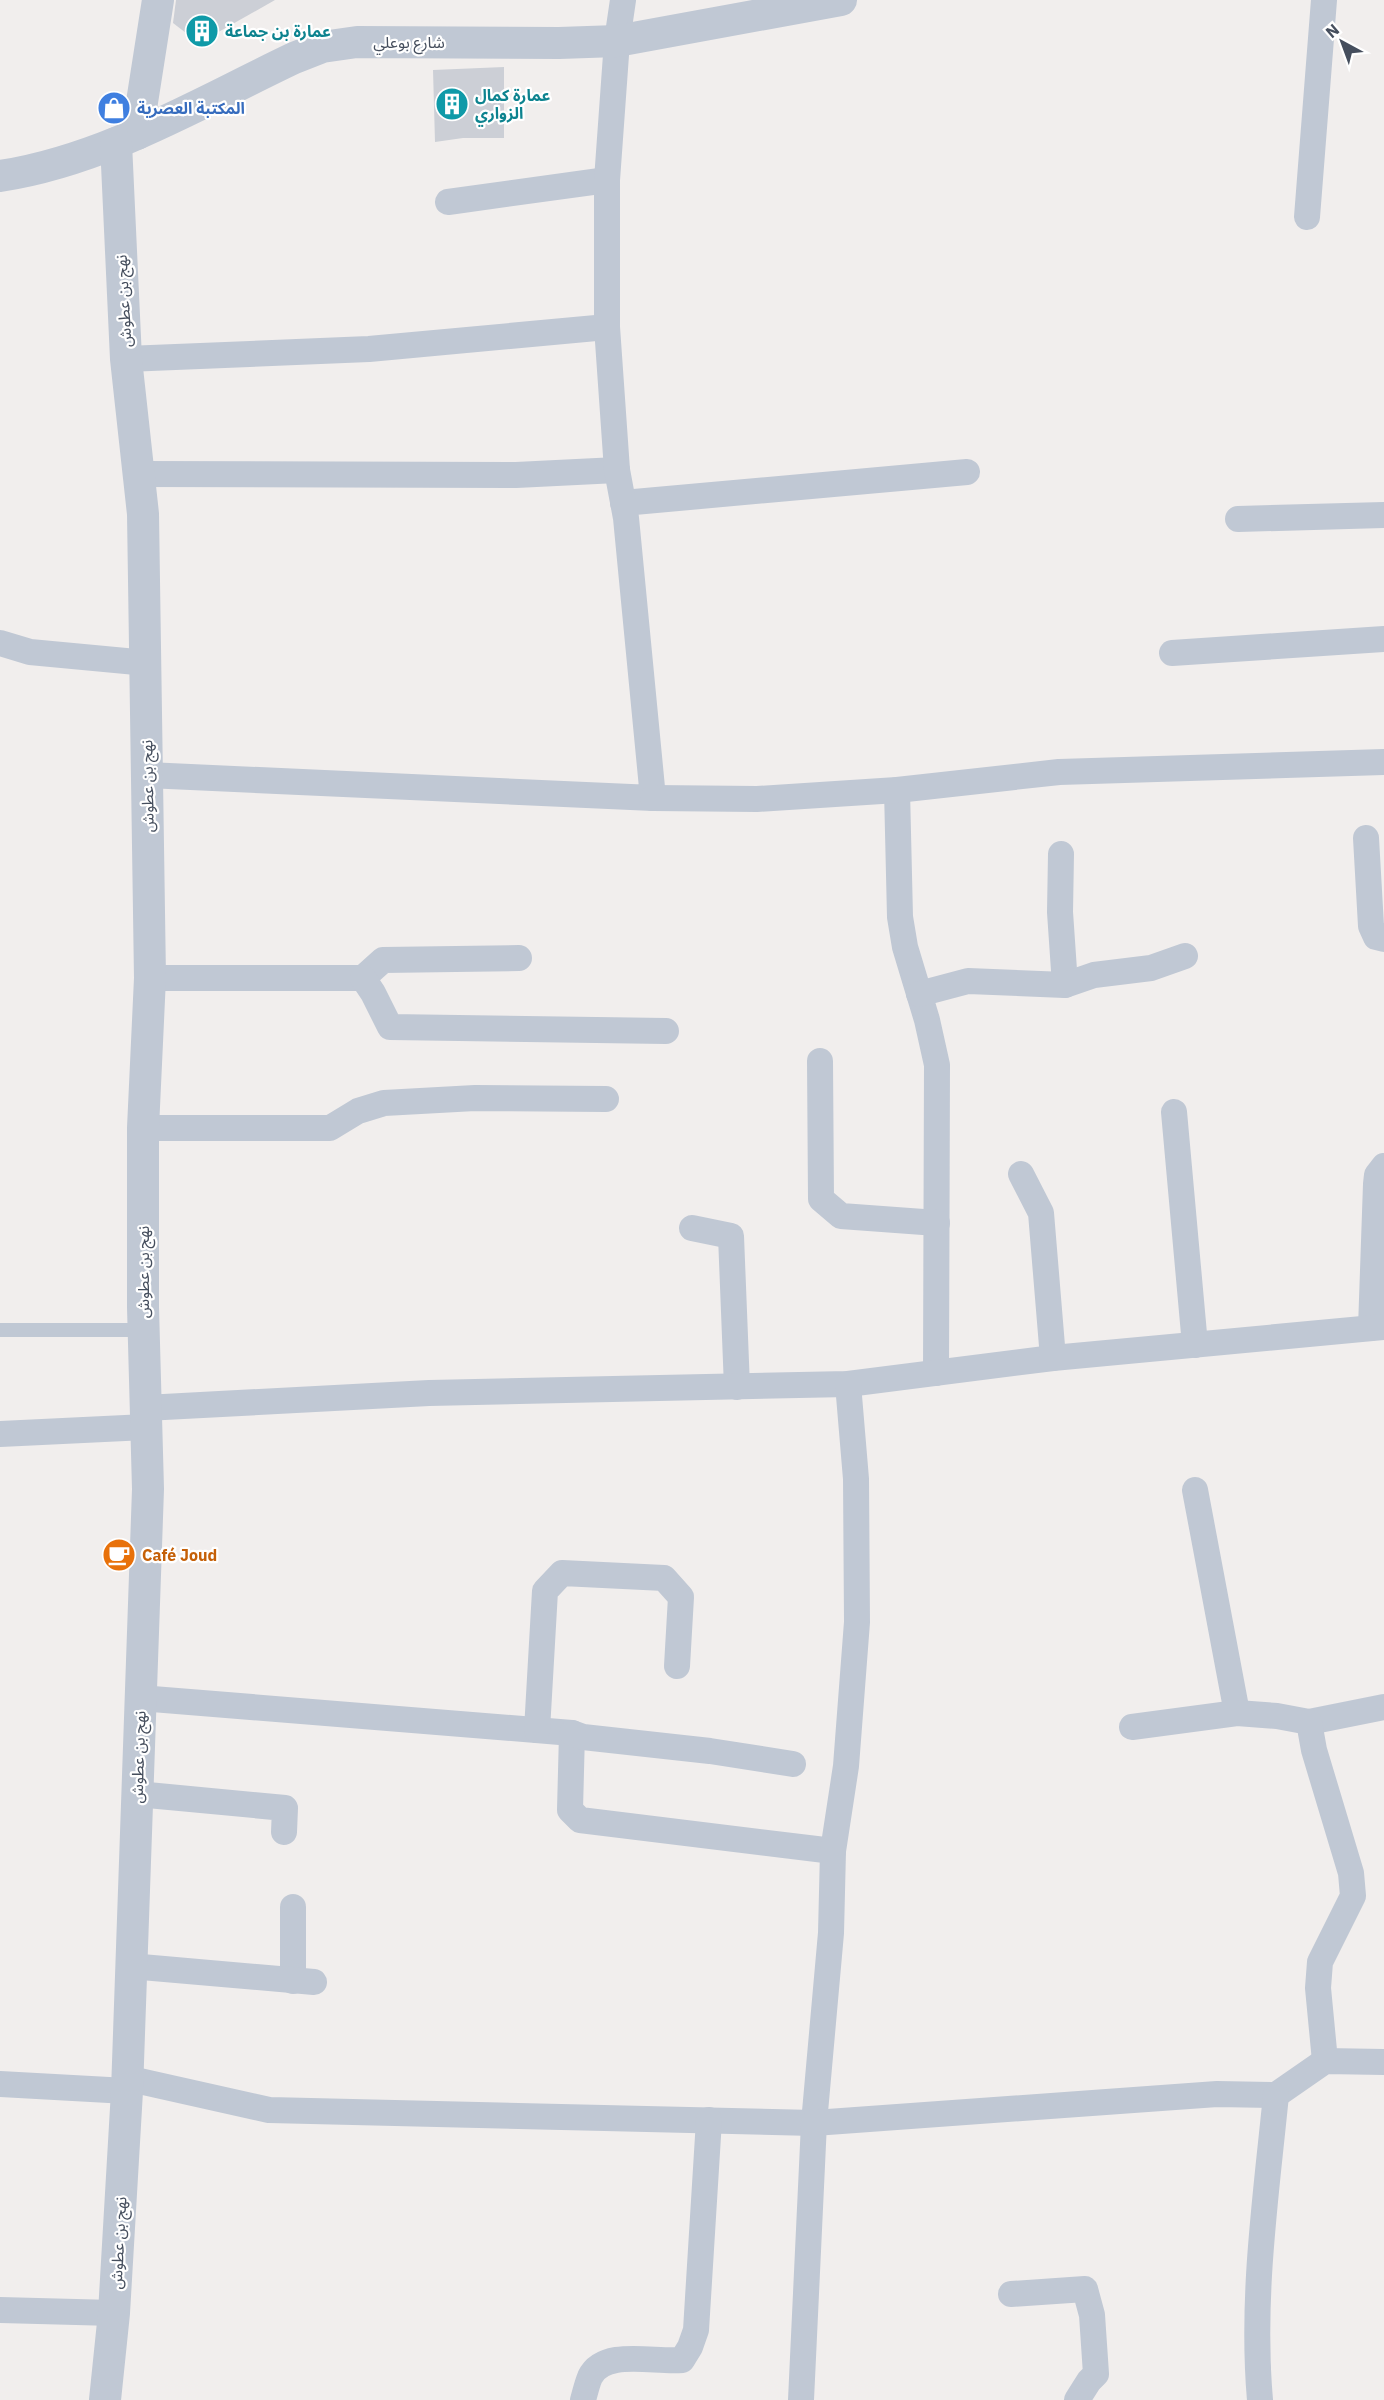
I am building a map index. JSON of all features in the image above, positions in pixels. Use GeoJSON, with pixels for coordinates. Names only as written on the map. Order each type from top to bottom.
{"type":"FeatureCollection","features":[{"type":"Feature","properties":{"kind":"street","name":"نهج بن عطوش"},"geometry":{"type":"LineString","coordinates":[[105,2400],[114,2313],[127,2084],[148,1489],[143,1128],[150,978],[147,663],[143,514],[126,359],[126,138],[158,0]]}},
{"type":"Feature","properties":{"kind":"street"},"geometry":{"type":"LineString","coordinates":[[623,0],[617,41],[607,180],[607,327],[617,470],[623,504],[653,798]]}},
{"type":"Feature","properties":{"kind":"street","name":"شارع بوعلي"},"geometry":{"type":"LineString","coordinates":[[0,176],[63,163],[126,138],[294,58],[322,47],[357,42],[617,41],[841,0]]}},
{"type":"Feature","properties":{"kind":"street"},"geometry":{"type":"LineString","coordinates":[[1307,217],[1324,0]]}},
{"type":"Feature","properties":{"kind":"street"},"geometry":{"type":"LineString","coordinates":[[448,202],[607,180]]}},
{"type":"Feature","properties":{"kind":"street"},"geometry":{"type":"LineString","coordinates":[[126,359],[369,348],[607,327]]}},
{"type":"Feature","properties":{"kind":"street"},"geometry":{"type":"LineString","coordinates":[[138,474],[516,475],[617,470]]}},
{"type":"Feature","properties":{"kind":"street"},"geometry":{"type":"LineString","coordinates":[[623,504],[967,472]]}},
{"type":"Feature","properties":{"kind":"street"},"geometry":{"type":"LineString","coordinates":[[1238,519],[1384,515]]}},
{"type":"Feature","properties":{"kind":"street"},"geometry":{"type":"LineString","coordinates":[[1172,653],[1384,639]]}},
{"type":"Feature","properties":{"kind":"street"},"geometry":{"type":"LineString","coordinates":[[0,643],[30,652],[147,663]]}},
{"type":"Feature","properties":{"kind":"street"},"geometry":{"type":"LineString","coordinates":[[147,775],[653,798],[757,799],[897,790],[1059,772],[1384,762]]}},
{"type":"Feature","properties":{"kind":"street"},"geometry":{"type":"LineString","coordinates":[[897,790],[900,917],[904,947],[920,994],[937,1065],[936,1373]]}},
{"type":"Feature","properties":{"kind":"street"},"geometry":{"type":"LineString","coordinates":[[1366,838],[1371,926],[1376,937],[1384,939]]}},
{"type":"Feature","properties":{"kind":"street"},"geometry":{"type":"LineString","coordinates":[[1061,854],[1060,912],[1065,985]]}},
{"type":"Feature","properties":{"kind":"street"},"geometry":{"type":"LineString","coordinates":[[920,994],[968,981],[1065,985],[1094,975],[1151,968],[1185,956]]}},
{"type":"Feature","properties":{"kind":"street"},"geometry":{"type":"LineString","coordinates":[[150,978],[363,978],[383,960],[519,958]]}},
{"type":"Feature","properties":{"kind":"street"},"geometry":{"type":"LineString","coordinates":[[363,978],[390,1027],[666,1030]]}},
{"type":"Feature","properties":{"kind":"street"},"geometry":{"type":"LineString","coordinates":[[820,1061],[821,1199],[841,1216],[937,1223]]}},
{"type":"Feature","properties":{"kind":"street"},"geometry":{"type":"LineString","coordinates":[[143,1128],[330,1128],[358,1111],[384,1102],[475,1098],[606,1099]]}},
{"type":"Feature","properties":{"kind":"street"},"geometry":{"type":"LineString","coordinates":[[1174,1112],[1195,1345]]}},
{"type":"Feature","properties":{"kind":"street"},"geometry":{"type":"LineString","coordinates":[[0,1434],[146,1418],[429,1393],[848,1384],[1053,1358],[1377,1328],[1376,1184],[1377,1175],[1384,1166]]}},
{"type":"Feature","properties":{"kind":"street"},"geometry":{"type":"LineString","coordinates":[[1021,1174],[1041,1213],[1053,1358]]}},
{"type":"Feature","properties":{"kind":"street"},"geometry":{"type":"LineString","coordinates":[[692,1228],[731,1236],[737,1387]]}},
{"type":"Feature","properties":{"kind":"street"},"geometry":{"type":"LineString","coordinates":[[801,2400],[814,2123],[831,1933],[833,1851],[846,1766],[857,1622],[856,1479],[848,1384]]}},
{"type":"Feature","properties":{"kind":"street"},"geometry":{"type":"LineString","coordinates":[[1195,1490],[1237,1713]]}},
{"type":"Feature","properties":{"kind":"street"},"geometry":{"type":"LineString","coordinates":[[537,1730],[545,1591],[562,1574],[664,1578],[681,1597],[677,1666]]}},
{"type":"Feature","properties":{"kind":"street"},"geometry":{"type":"LineString","coordinates":[[140,1698],[572,1733],[584,1737],[710,1751],[793,1764]]}},
{"type":"Feature","properties":{"kind":"street"},"geometry":{"type":"LineString","coordinates":[[1132,1727],[1237,1713],[1277,1716],[1309,1722],[1384,1707]]}},
{"type":"Feature","properties":{"kind":"street"},"geometry":{"type":"LineString","coordinates":[[1309,1722],[1314,1750],[1351,1873],[1353,1896],[1320,1962],[1318,1988],[1325,2061]]}},
{"type":"Feature","properties":{"kind":"street"},"geometry":{"type":"LineString","coordinates":[[572,1733],[570,1809],[580,1820],[833,1851]]}},
{"type":"Feature","properties":{"kind":"street"},"geometry":{"type":"LineString","coordinates":[[137,1794],[285,1808],[284,1832]]}},
{"type":"Feature","properties":{"kind":"street"},"geometry":{"type":"LineString","coordinates":[[130,1966],[304,1982],[293,1907]]}},
{"type":"Feature","properties":{"kind":"street"},"geometry":{"type":"LineString","coordinates":[[0,2084],[127,2084],[268,2110],[814,2123],[1217,2094],[1276,2095],[1325,2061],[1384,2062]]}},
{"type":"Feature","properties":{"kind":"street"},"geometry":{"type":"LineString","coordinates":[[1260,2400],[1256,2358],[1260,2257],[1276,2095]]}},
{"type":"Feature","properties":{"kind":"street"},"geometry":{"type":"LineString","coordinates":[[583,2400],[591,2376],[601,2364],[616,2359],[668,2362],[682,2360],[690,2347],[696,2331],[709,2120]]}},
{"type":"Feature","properties":{"kind":"street"},"geometry":{"type":"LineString","coordinates":[[1011,2294],[1085,2289],[1092,2315],[1096,2374],[1077,2400]]}},
{"type":"Feature","properties":{"kind":"street"},"geometry":{"type":"LineString","coordinates":[[0,2310],[114,2313]]}},
{"type":"Feature","properties":{"kind":"lane"},"geometry":{"type":"LineString","coordinates":[[0,1330],[144,1330]]}},
{"type":"Feature","properties":{"kind":"building","name":"عمارة بن جماعة"},"geometry":{"type":"Polygon","coordinates":[[[176,0],[275,0],[199,43],[173,23],[176,0]]]}},
{"type":"Feature","properties":{"kind":"building"},"geometry":{"type":"Polygon","coordinates":[[[504,67],[504,138],[463,138],[435,142],[433,70],[504,67]]]}},
{"type":"Feature","properties":{"kind":"place","name":"عمارة بن جماعة"},"geometry":{"type":"Point","coordinates":[202,31]}},
{"type":"Feature","properties":{"kind":"place","name":"عمارة كمال الزواري"},"geometry":{"type":"Point","coordinates":[452,104]}},
{"type":"Feature","properties":{"kind":"place","name":"المكتبة العصرية"},"geometry":{"type":"Point","coordinates":[114,108]}},
{"type":"Feature","properties":{"kind":"place","name":"Café Joud"},"geometry":{"type":"Point","coordinates":[119,1555]}}]}
